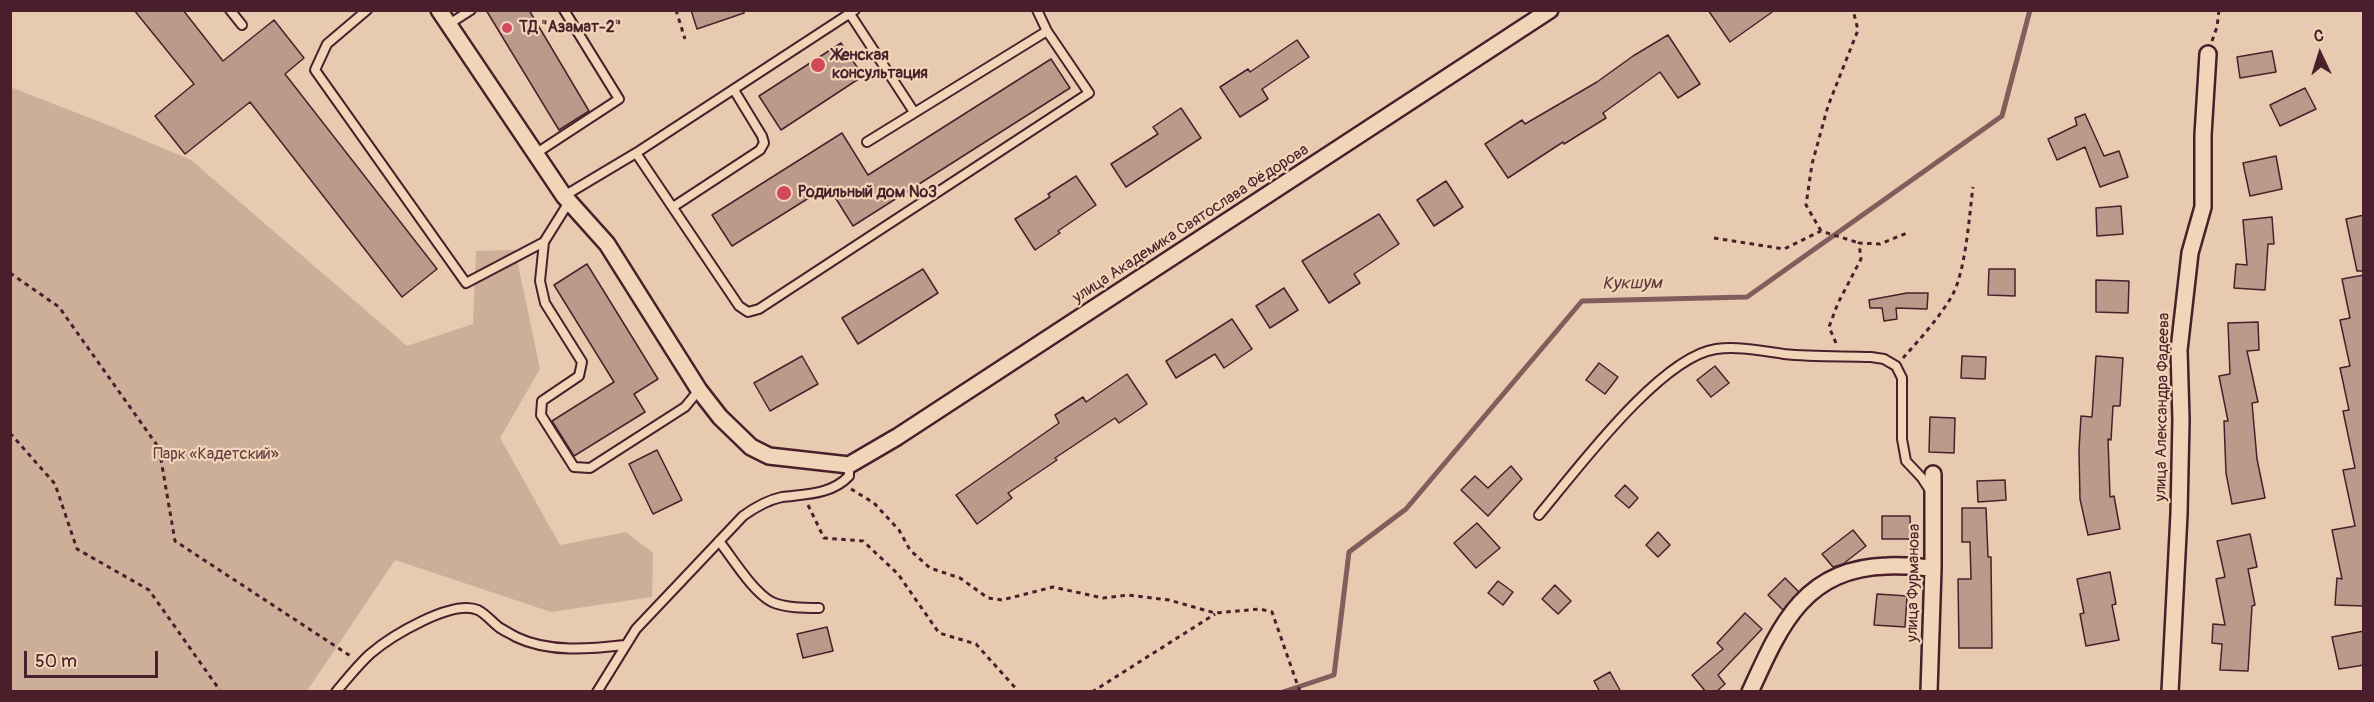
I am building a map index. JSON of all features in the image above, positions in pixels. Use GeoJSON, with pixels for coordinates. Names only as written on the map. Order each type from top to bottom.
{"type":"FeatureCollection","features":[{"type":"Feature","properties":{"kind":"street"},"geometry":{"type":"LineString","coordinates":[[439,10],[567,199],[607,244],[699,390],[720,417],[751,447],[769,456],[849,465]]}},
{"type":"Feature","properties":{"kind":"street","name":"улица Академика Святослава Фёдорова"},"geometry":{"type":"LineString","coordinates":[[849,465],[897,437],[1550,10]]}},
{"type":"Feature","properties":{"kind":"street","name":"улица Александра Фадеева"},"geometry":{"type":"LineString","coordinates":[[2170,692],[2179,514],[2181,420],[2179,350],[2187,270],[2203,207],[2203,135],[2208,54]]}},
{"type":"Feature","properties":{"kind":"street","name":"улица Фурманова"},"geometry":{"type":"LineString","coordinates":[[1929,692],[1933,474]]}},
{"type":"Feature","properties":{"kind":"street"},"geometry":{"type":"LineString","coordinates":[[1750,692],[1784,623],[1794,608],[1824,582],[1852,571],[1885,566],[1933,568]]}},
{"type":"Feature","properties":{"kind":"lane"},"geometry":{"type":"LineString","coordinates":[[230,10],[242,25]]}},
{"type":"Feature","properties":{"kind":"lane"},"geometry":{"type":"LineString","coordinates":[[367,10],[327,44],[315,70],[466,283],[544,242]]}},
{"type":"Feature","properties":{"kind":"lane"},"geometry":{"type":"LineString","coordinates":[[449,24],[471,10]]}},
{"type":"Feature","properties":{"kind":"lane"},"geometry":{"type":"LineString","coordinates":[[536,154],[619,99],[564,10]]}},
{"type":"Feature","properties":{"kind":"lane"},"geometry":{"type":"LineString","coordinates":[[636,153],[739,306],[748,312],[759,309],[1089,93],[1047,31],[1037,10]]}},
{"type":"Feature","properties":{"kind":"lane"},"geometry":{"type":"LineString","coordinates":[[699,390],[685,407],[590,468],[574,467],[541,415],[542,401],[579,376],[582,362],[545,303],[540,281],[544,242],[567,199],[852,12],[914,112]]}},
{"type":"Feature","properties":{"kind":"lane"},"geometry":{"type":"LineString","coordinates":[[867,142],[1047,31]]}},
{"type":"Feature","properties":{"kind":"lane"},"geometry":{"type":"LineString","coordinates":[[673,207],[760,150],[764,143],[734,90]]}},
{"type":"Feature","properties":{"kind":"lane"},"geometry":{"type":"LineString","coordinates":[[1539,515],[1629,408],[1680,365],[1699,353],[1717,349],[1856,356],[1884,359],[1896,366],[1902,378],[1902,439],[1906,460],[1933,495]]}},
{"type":"Feature","properties":{"kind":"lane"},"geometry":{"type":"LineString","coordinates":[[597,692],[636,629],[743,516],[754,508],[779,498],[825,491],[842,484],[849,476],[849,465]]}},
{"type":"Feature","properties":{"kind":"lane"},"geometry":{"type":"LineString","coordinates":[[719,541],[758,590],[772,602],[795,607],[819,608]]}},
{"type":"Feature","properties":{"kind":"lane"},"geometry":{"type":"LineString","coordinates":[[336,692],[370,654],[401,632],[448,610],[466,608],[479,610],[499,627],[519,638],[551,647],[589,650],[625,645]]}},
{"type":"Feature","properties":{"kind":"path"},"geometry":{"type":"LineString","coordinates":[[676,10],[685,39]]}},
{"type":"Feature","properties":{"kind":"path"},"geometry":{"type":"LineString","coordinates":[[1853,10],[1858,30],[1828,106],[1812,164],[1806,205],[1821,231],[1859,243],[1880,244],[1907,233]]}},
{"type":"Feature","properties":{"kind":"path"},"geometry":{"type":"LineString","coordinates":[[2208,54],[2217,27],[2219,10]]}},
{"type":"Feature","properties":{"kind":"path"},"geometry":{"type":"LineString","coordinates":[[1896,366],[1920,340],[1952,295],[1960,275],[1974,187]]}},
{"type":"Feature","properties":{"kind":"path"},"geometry":{"type":"LineString","coordinates":[[1714,238],[1784,249],[1821,231]]}},
{"type":"Feature","properties":{"kind":"path"},"geometry":{"type":"LineString","coordinates":[[1856,356],[1836,344],[1829,327],[1838,303],[1861,260],[1859,243]]}},
{"type":"Feature","properties":{"kind":"path"},"geometry":{"type":"LineString","coordinates":[[10,273],[59,307],[159,448],[175,541],[361,664]]}},
{"type":"Feature","properties":{"kind":"path"},"geometry":{"type":"LineString","coordinates":[[10,433],[55,484],[77,549],[149,590],[221,692]]}},
{"type":"Feature","properties":{"kind":"path"},"geometry":{"type":"LineString","coordinates":[[842,484],[874,503],[899,530],[910,550],[930,568],[960,578],[988,598],[1002,600],[1053,587],[1103,598],[1128,595],[1169,600],[1215,613],[1260,609],[1272,612],[1300,692]]}},
{"type":"Feature","properties":{"kind":"path"},"geometry":{"type":"LineString","coordinates":[[803,495],[824,538],[863,541],[898,574],[939,633],[976,644],[1019,692]]}},
{"type":"Feature","properties":{"kind":"path"},"geometry":{"type":"LineString","coordinates":[[1092,692],[1215,613]]}},
{"type":"Feature","properties":{"kind":"green space","name":"Парк «Кадетский»"},"geometry":{"type":"Polygon","coordinates":[[[10,87],[191,160],[407,346],[473,324],[476,251],[515,250],[540,369],[500,438],[560,545],[626,532],[653,553],[652,597],[551,612],[395,560],[307,691],[11,691],[10,87]]]}},
{"type":"Feature","properties":{"kind":"building"},"geometry":{"type":"Polygon","coordinates":[[[134,10],[183,10],[223,61],[274,20],[304,58],[285,74],[437,269],[402,297],[250,102],[185,154],[155,116],[194,84],[134,10]]]}},
{"type":"Feature","properties":{"kind":"building"},"geometry":{"type":"Polygon","coordinates":[[[486,10],[529,10],[589,111],[559,130],[486,10]]]}},
{"type":"Feature","properties":{"kind":"building"},"geometry":{"type":"Polygon","coordinates":[[[691,10],[744,10],[744,13],[697,29],[691,10]]]}},
{"type":"Feature","properties":{"kind":"building"},"geometry":{"type":"Polygon","coordinates":[[[1708,10],[1775,10],[1730,42],[1708,10]]]}},
{"type":"Feature","properties":{"kind":"building"},"geometry":{"type":"Polygon","coordinates":[[[1668,35],[1700,84],[1678,98],[1660,72],[1603,113],[1606,118],[1564,144],[1563,142],[1508,178],[1485,144],[1522,120],[1525,124],[1597,82],[1633,56],[1668,35]]]}},
{"type":"Feature","properties":{"kind":"building"},"geometry":{"type":"Polygon","coordinates":[[[1297,40],[1309,57],[1262,89],[1268,99],[1240,117],[1220,87],[1248,69],[1250,72],[1297,40]]]}},
{"type":"Feature","properties":{"kind":"building"},"geometry":{"type":"Polygon","coordinates":[[[841,43],[863,76],[781,130],[759,96],[841,43]]]}},
{"type":"Feature","properties":{"kind":"building"},"geometry":{"type":"Polygon","coordinates":[[[2272,51],[2276,72],[2240,78],[2237,57],[2272,51]]]}},
{"type":"Feature","properties":{"kind":"building"},"geometry":{"type":"Polygon","coordinates":[[[1051,59],[1070,88],[853,226],[828,186],[732,246],[712,215],[842,133],[868,175],[1051,59]]]}},
{"type":"Feature","properties":{"kind":"building"},"geometry":{"type":"Polygon","coordinates":[[[2305,88],[2316,109],[2280,126],[2270,105],[2305,88]]]}},
{"type":"Feature","properties":{"kind":"building"},"geometry":{"type":"Polygon","coordinates":[[[1181,108],[1201,138],[1126,187],[1111,164],[1158,134],[1153,127],[1181,108]]]}},
{"type":"Feature","properties":{"kind":"building"},"geometry":{"type":"Polygon","coordinates":[[[2085,114],[2104,156],[2119,151],[2128,177],[2100,187],[2085,147],[2057,160],[2048,139],[2077,125],[2075,118],[2085,114]]]}},
{"type":"Feature","properties":{"kind":"building"},"geometry":{"type":"Polygon","coordinates":[[[2276,156],[2282,189],[2250,196],[2243,163],[2276,156]]]}},
{"type":"Feature","properties":{"kind":"building"},"geometry":{"type":"Polygon","coordinates":[[[1076,176],[1096,205],[1035,250],[1015,219],[1050,197],[1048,194],[1076,176]]]}},
{"type":"Feature","properties":{"kind":"building"},"geometry":{"type":"Polygon","coordinates":[[[1446,181],[1463,207],[1434,226],[1417,200],[1446,181]]]}},
{"type":"Feature","properties":{"kind":"building"},"geometry":{"type":"Polygon","coordinates":[[[2121,206],[2123,234],[2097,236],[2096,208],[2121,206]]]}},
{"type":"Feature","properties":{"kind":"building"},"geometry":{"type":"Polygon","coordinates":[[[1379,214],[1399,244],[1354,274],[1360,283],[1329,303],[1302,261],[1379,214]]]}},
{"type":"Feature","properties":{"kind":"building"},"geometry":{"type":"Polygon","coordinates":[[[2364,215],[2364,271],[2357,271],[2346,219],[2364,215]]]}},
{"type":"Feature","properties":{"kind":"building"},"geometry":{"type":"Polygon","coordinates":[[[2272,217],[2274,244],[2268,244],[2265,290],[2234,288],[2236,264],[2247,265],[2243,220],[2272,217]]]}},
{"type":"Feature","properties":{"kind":"building"},"geometry":{"type":"Polygon","coordinates":[[[587,264],[658,379],[634,394],[645,412],[574,456],[552,421],[614,382],[554,285],[587,264]]]}},
{"type":"Feature","properties":{"kind":"building"},"geometry":{"type":"Polygon","coordinates":[[[923,269],[938,293],[858,344],[842,318],[923,269]]]}},
{"type":"Feature","properties":{"kind":"building"},"geometry":{"type":"Polygon","coordinates":[[[1989,269],[2015,269],[2015,296],[1988,295],[1989,269]]]}},
{"type":"Feature","properties":{"kind":"building"},"geometry":{"type":"Polygon","coordinates":[[[2364,275],[2364,606],[2335,605],[2337,578],[2342,579],[2332,530],[2355,526],[2343,470],[2355,468],[2343,411],[2349,410],[2340,368],[2350,366],[2340,320],[2350,318],[2342,279],[2364,275]]]}},
{"type":"Feature","properties":{"kind":"building"},"geometry":{"type":"Polygon","coordinates":[[[2096,280],[2129,281],[2128,313],[2096,312],[2096,280]]]}},
{"type":"Feature","properties":{"kind":"building"},"geometry":{"type":"Polygon","coordinates":[[[1284,288],[1298,310],[1270,328],[1256,306],[1284,288]]]}},
{"type":"Feature","properties":{"kind":"building"},"geometry":{"type":"Polygon","coordinates":[[[1907,293],[1928,293],[1927,309],[1896,308],[1897,319],[1884,321],[1882,308],[1870,308],[1869,300],[1907,293]]]}},
{"type":"Feature","properties":{"kind":"building"},"geometry":{"type":"Polygon","coordinates":[[[1232,319],[1252,349],[1224,368],[1215,354],[1176,378],[1166,361],[1232,319]]]}},
{"type":"Feature","properties":{"kind":"building"},"geometry":{"type":"Polygon","coordinates":[[[2258,322],[2259,350],[2247,351],[2258,402],[2252,403],[2257,459],[2265,498],[2232,504],[2226,473],[2224,421],[2228,421],[2219,376],[2230,374],[2228,323],[2258,322]]]}},
{"type":"Feature","properties":{"kind":"building"},"geometry":{"type":"Polygon","coordinates":[[[802,356],[818,384],[770,411],[754,383],[802,356]]]}},
{"type":"Feature","properties":{"kind":"building"},"geometry":{"type":"Polygon","coordinates":[[[1962,356],[1986,357],[1985,379],[1961,378],[1962,356]]]}},
{"type":"Feature","properties":{"kind":"building"},"geometry":{"type":"Polygon","coordinates":[[[2096,356],[2123,358],[2120,406],[2113,406],[2111,440],[2108,439],[2110,497],[2114,496],[2120,529],[2088,535],[2080,499],[2079,450],[2081,416],[2092,417],[2096,356]]]}},
{"type":"Feature","properties":{"kind":"building"},"geometry":{"type":"Polygon","coordinates":[[[1599,363],[1618,377],[1605,394],[1586,380],[1599,363]]]}},
{"type":"Feature","properties":{"kind":"building"},"geometry":{"type":"Polygon","coordinates":[[[1715,366],[1729,383],[1711,397],[1697,380],[1715,366]]]}},
{"type":"Feature","properties":{"kind":"building"},"geometry":{"type":"Polygon","coordinates":[[[1127,374],[1147,404],[1119,423],[1115,418],[1055,458],[1057,460],[1008,493],[1012,498],[977,524],[956,495],[1059,423],[1055,415],[1083,397],[1086,402],[1127,374]]]}},
{"type":"Feature","properties":{"kind":"building"},"geometry":{"type":"Polygon","coordinates":[[[1930,417],[1955,418],[1954,453],[1929,452],[1930,417]]]}},
{"type":"Feature","properties":{"kind":"building"},"geometry":{"type":"Polygon","coordinates":[[[657,450],[682,500],[653,514],[629,464],[657,450]]]}},
{"type":"Feature","properties":{"kind":"building"},"geometry":{"type":"Polygon","coordinates":[[[1511,466],[1522,479],[1488,516],[1461,490],[1475,476],[1488,488],[1511,466]]]}},
{"type":"Feature","properties":{"kind":"building"},"geometry":{"type":"Polygon","coordinates":[[[2005,480],[2006,500],[1978,502],[1977,481],[2005,480]]]}},
{"type":"Feature","properties":{"kind":"building"},"geometry":{"type":"Polygon","coordinates":[[[1625,485],[1638,498],[1629,508],[1615,496],[1625,485]]]}},
{"type":"Feature","properties":{"kind":"building"},"geometry":{"type":"Polygon","coordinates":[[[1962,508],[1986,508],[1988,557],[1991,557],[1992,648],[1959,648],[1958,579],[1971,579],[1970,542],[1962,542],[1962,508]]]}},
{"type":"Feature","properties":{"kind":"building"},"geometry":{"type":"Polygon","coordinates":[[[1882,516],[1910,516],[1911,539],[1882,539],[1882,516]]]}},
{"type":"Feature","properties":{"kind":"building"},"geometry":{"type":"Polygon","coordinates":[[[1477,523],[1500,548],[1476,568],[1454,543],[1477,523]]]}},
{"type":"Feature","properties":{"kind":"building"},"geometry":{"type":"Polygon","coordinates":[[[1853,530],[1866,546],[1843,564],[1833,567],[1822,554],[1853,530]]]}},
{"type":"Feature","properties":{"kind":"building"},"geometry":{"type":"Polygon","coordinates":[[[1658,532],[1670,545],[1658,557],[1646,545],[1658,532]]]}},
{"type":"Feature","properties":{"kind":"building"},"geometry":{"type":"Polygon","coordinates":[[[2250,534],[2257,567],[2248,569],[2255,605],[2252,606],[2248,671],[2220,670],[2222,644],[2212,643],[2213,624],[2225,625],[2216,579],[2225,577],[2217,541],[2250,534]]]}},
{"type":"Feature","properties":{"kind":"building"},"geometry":{"type":"Polygon","coordinates":[[[2110,572],[2116,604],[2112,605],[2119,640],[2086,646],[2080,614],[2084,613],[2077,579],[2110,572]]]}},
{"type":"Feature","properties":{"kind":"building"},"geometry":{"type":"Polygon","coordinates":[[[1785,578],[1799,592],[1783,610],[1768,595],[1785,578]]]}},
{"type":"Feature","properties":{"kind":"building"},"geometry":{"type":"Polygon","coordinates":[[[1498,581],[1513,592],[1503,605],[1488,593],[1498,581]]]}},
{"type":"Feature","properties":{"kind":"building"},"geometry":{"type":"Polygon","coordinates":[[[1555,585],[1571,601],[1558,614],[1542,599],[1555,585]]]}},
{"type":"Feature","properties":{"kind":"building"},"geometry":{"type":"Polygon","coordinates":[[[1877,594],[1907,596],[1905,627],[1874,625],[1877,594]]]}},
{"type":"Feature","properties":{"kind":"building"},"geometry":{"type":"Polygon","coordinates":[[[1745,613],[1762,629],[1718,675],[1725,684],[1716,692],[1706,692],[1692,675],[1723,649],[1717,643],[1745,613]]]}},
{"type":"Feature","properties":{"kind":"building"},"geometry":{"type":"Polygon","coordinates":[[[827,627],[833,651],[803,658],[797,634],[827,627]]]}},
{"type":"Feature","properties":{"kind":"building"},"geometry":{"type":"Polygon","coordinates":[[[2364,631],[2364,665],[2339,669],[2332,637],[2364,631]]]}},
{"type":"Feature","properties":{"kind":"building"},"geometry":{"type":"Polygon","coordinates":[[[1610,672],[1621,692],[1600,692],[1594,681],[1610,672]]]}},
{"type":"Feature","properties":{"kind":"waterway","name":"Кукшум"},"geometry":{"type":"LineString","coordinates":[[1283,692],[1334,675],[1349,552],[1406,509],[1582,301],[1747,297],[2002,116],[2030,10]]}},
{"type":"Feature","properties":{"kind":"place","name":"ТД \"Азамат-2\""},"geometry":{"type":"Point","coordinates":[507,28]}},
{"type":"Feature","properties":{"kind":"place","name":"Женская консультация"},"geometry":{"type":"Point","coordinates":[818,65]}},
{"type":"Feature","properties":{"kind":"place","name":"Родильный дом №3"},"geometry":{"type":"Point","coordinates":[784,193]}}]}
